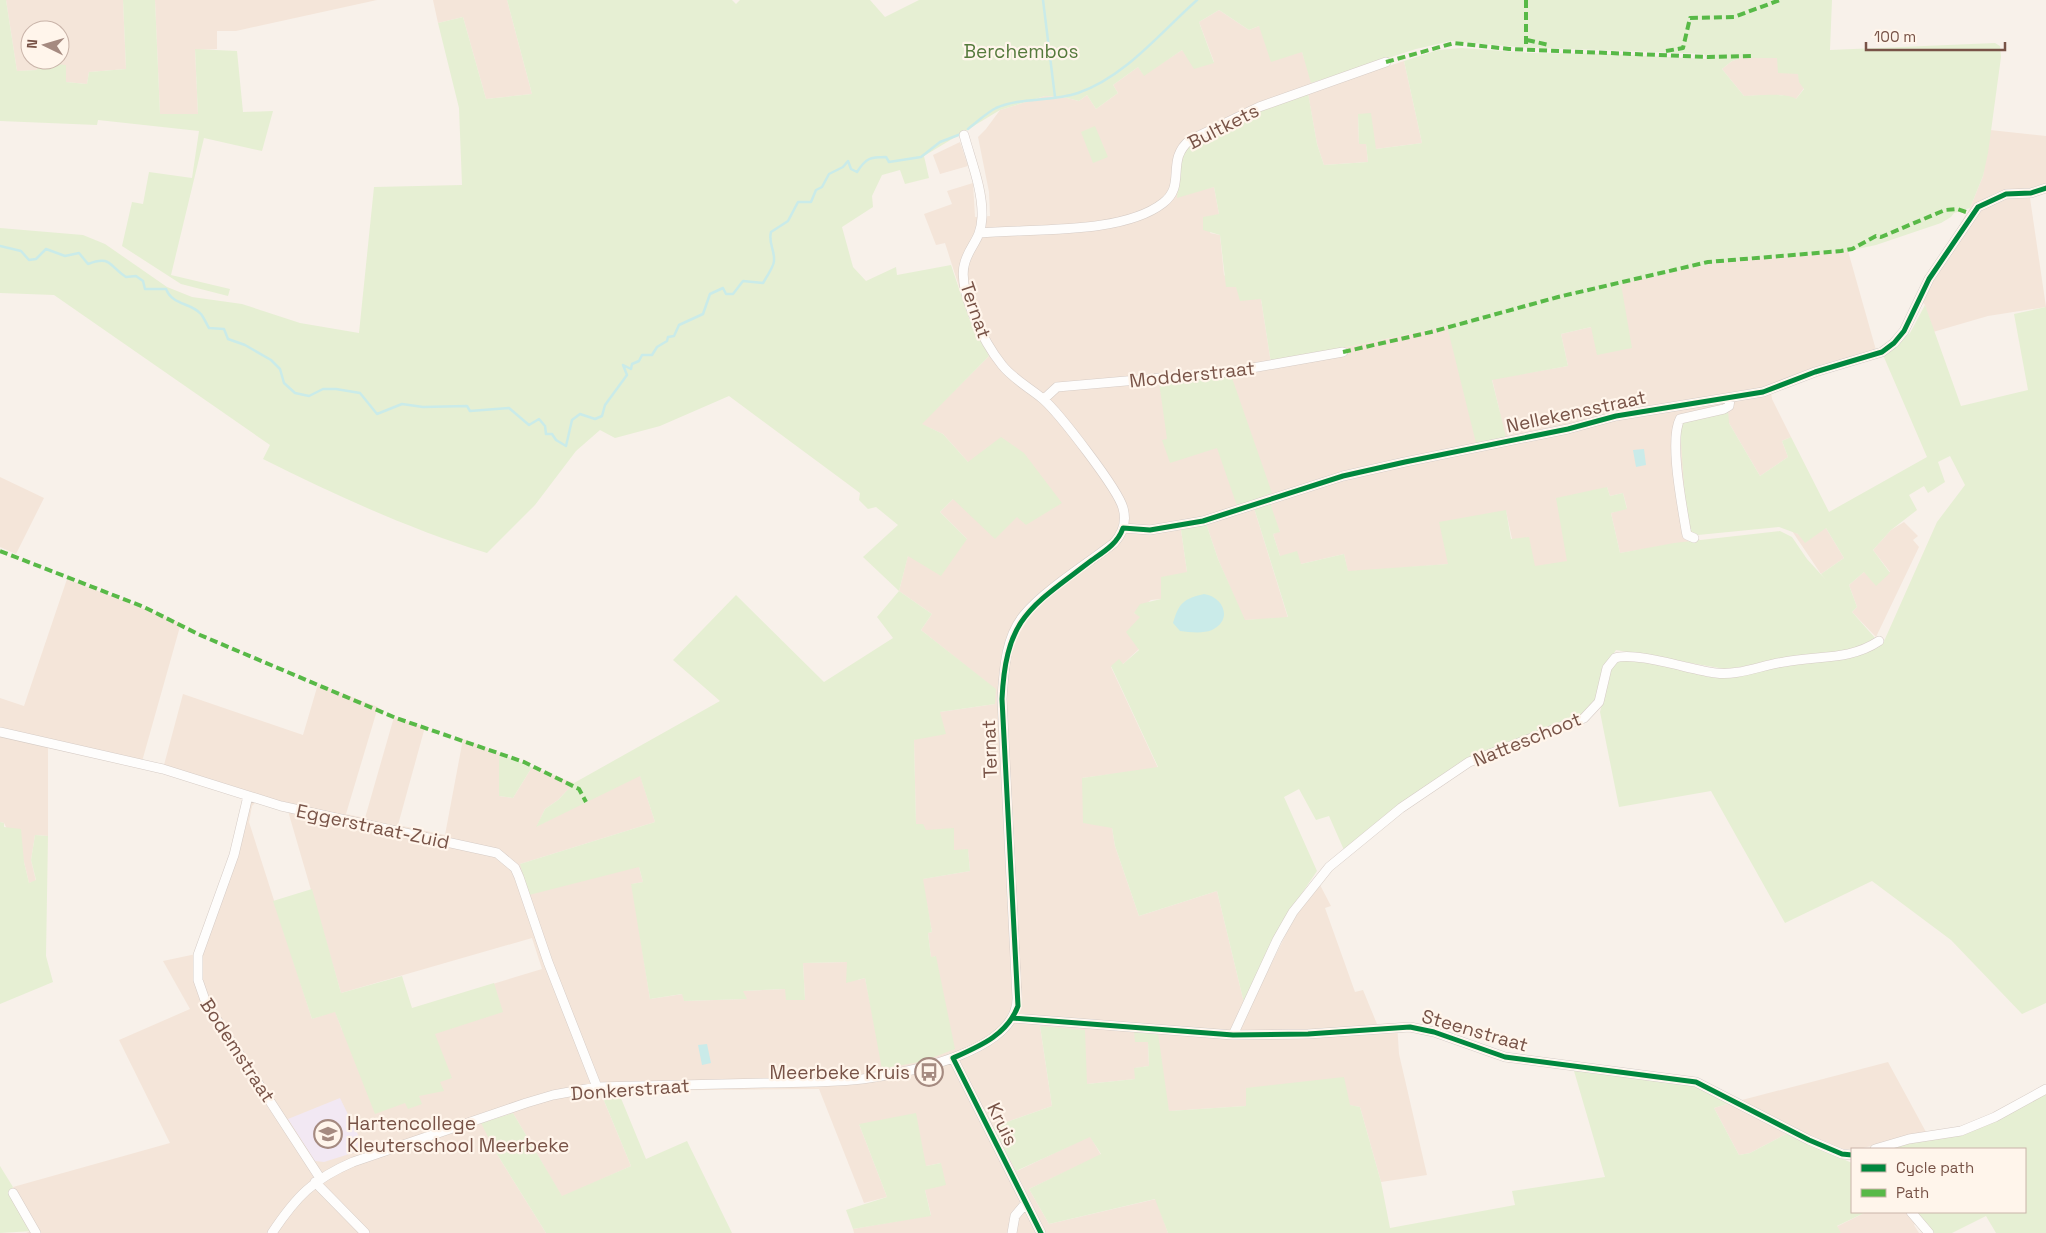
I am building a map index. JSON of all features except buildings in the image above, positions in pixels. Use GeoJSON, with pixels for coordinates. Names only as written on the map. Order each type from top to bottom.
{"type":"FeatureCollection","features":[{"type":"Feature","properties":{"kind":"street","name":"Bultkets"},"geometry":{"type":"LineString","coordinates":[[980,233],[1097,226],[1139,215],[1163,204],[1174,192],[1177,156],[1180,147],[1190,140],[1259,107],[1386,62]]}},
{"type":"Feature","properties":{"kind":"street","name":"Ternat"},"geometry":{"type":"LineString","coordinates":[[964,135],[980,196],[982,211],[980,233],[965,262],[962,281],[983,338],[1003,367],[1044,399],[1060,416],[1119,498],[1125,518],[1123,528],[1114,543],[1045,596],[1024,616],[1007,652],[1002,700],[1018,997],[1018,1006],[1013,1018]]}},
{"type":"Feature","properties":{"kind":"street","name":"Nellekensstraat"},"geometry":{"type":"LineString","coordinates":[[1123,528],[1150,530],[1203,521],[1343,476],[1568,429],[1616,416],[1764,392],[1815,372],[1882,352],[1894,343],[1904,331],[1929,279],[1978,207],[2006,194],[2031,193],[2046,188]]}},
{"type":"Feature","properties":{"kind":"street","name":"Modderstraat"},"geometry":{"type":"LineString","coordinates":[[1044,399],[1057,387],[1229,372],[1343,352]]}},
{"type":"Feature","properties":{"kind":"street"},"geometry":{"type":"LineString","coordinates":[[1694,538],[1687,535],[1680,494],[1676,429],[1680,419],[1724,409],[1729,406],[1730,399]]}},
{"type":"Feature","properties":{"kind":"street","name":"Natteschoot"},"geometry":{"type":"LineString","coordinates":[[1233,1035],[1277,940],[1293,912],[1330,867],[1401,808],[1469,762],[1584,718],[1599,702],[1607,668],[1614,658],[1626,656],[1690,669],[1728,673],[1786,661],[1843,656],[1862,650],[1879,641]]}},
{"type":"Feature","properties":{"kind":"street","name":"Eggerstraat-Zuid"},"geometry":{"type":"LineString","coordinates":[[0,732],[163,769],[281,806],[497,853],[507,859],[519,877],[548,962],[597,1087]]}},
{"type":"Feature","properties":{"kind":"street","name":"Bodemstraat"},"geometry":{"type":"LineString","coordinates":[[248,796],[234,855],[198,955],[198,980],[206,1003],[318,1180],[365,1233]]}},
{"type":"Feature","properties":{"kind":"street","name":"Steenstraat"},"geometry":{"type":"LineString","coordinates":[[1013,1018],[1233,1035],[1308,1034],[1410,1027],[1434,1032],[1505,1056],[1687,1080],[1708,1086],[1809,1140],[1842,1154],[1851,1155]]}},
{"type":"Feature","properties":{"kind":"street","name":"Donkerstraat"},"geometry":{"type":"LineString","coordinates":[[272,1233],[290,1207],[318,1180],[353,1162],[526,1103],[554,1095],[597,1087],[851,1080],[922,1068],[953,1058],[977,1047],[1000,1032],[1013,1018]]}},
{"type":"Feature","properties":{"kind":"street","name":"Kruis"},"geometry":{"type":"LineString","coordinates":[[953,1058],[1040,1233]]}},
{"type":"Feature","properties":{"kind":"street"},"geometry":{"type":"LineString","coordinates":[[1878,1148],[1909,1139],[1962,1131],[1995,1117],[2046,1088]]}},
{"type":"Feature","properties":{"kind":"street"},"geometry":{"type":"LineString","coordinates":[[13,1194],[36,1233]]}},
{"type":"Feature","properties":{"kind":"street"},"geometry":{"type":"LineString","coordinates":[[1012,1233],[1016,1216],[1025,1204]]}},
{"type":"Feature","properties":{"kind":"street"},"geometry":{"type":"LineString","coordinates":[[1912,1213],[1930,1233]]}},
{"type":"Feature","properties":{"kind":"shaded area"},"geometry":{"type":"Polygon","coordinates":[[[6,0],[123,0],[126,69],[89,72],[87,84],[66,82],[59,70],[70,70],[70,20],[20,20],[20,70],[37,70],[17,71],[6,0]]]}},
{"type":"Feature","properties":{"kind":"shaded area"},"geometry":{"type":"Polygon","coordinates":[[[155,0],[377,0],[236,31],[217,31],[217,49],[195,50],[198,114],[160,114],[155,0]]]}},
{"type":"Feature","properties":{"kind":"shaded area"},"geometry":{"type":"Polygon","coordinates":[[[433,0],[507,0],[532,94],[486,99],[463,17],[438,23],[433,0]]]}},
{"type":"Feature","properties":{"kind":"shaded area"},"geometry":{"type":"Polygon","coordinates":[[[1219,10],[1249,30],[1259,26],[1302,52],[1315,90],[1404,61],[1422,143],[1376,149],[1358,114],[1359,144],[1366,143],[1368,162],[1324,165],[1317,144],[1308,94],[1203,189],[1214,187],[1219,214],[1210,233],[1220,235],[1224,275],[1236,287],[1261,299],[1271,363],[1447,326],[1500,413],[1492,379],[1568,366],[1561,334],[1591,327],[1621,284],[1714,263],[1848,251],[1876,350],[1791,376],[1771,392],[1772,399],[1791,437],[1782,441],[1788,457],[1760,476],[1729,423],[1694,535],[1700,540],[1620,553],[1611,513],[1627,508],[1623,493],[1610,496],[1607,487],[1567,562],[1535,567],[1512,539],[1506,511],[1449,564],[1348,572],[1344,554],[1301,564],[1280,556],[1273,534],[1280,531],[1254,508],[1288,618],[1244,620],[1218,559],[1206,523],[1181,530],[1187,572],[1161,599],[1151,600],[1134,613],[1141,616],[1139,649],[1123,664],[1111,667],[1158,768],[1082,778],[1112,827],[1115,846],[1139,916],[1217,891],[1244,1003],[1249,1009],[1288,930],[1305,901],[1319,883],[1331,906],[1325,908],[1355,992],[1363,990],[1377,1024],[1397,1023],[1399,1054],[1427,1175],[1381,1182],[1360,1107],[1246,1088],[1246,1106],[1169,1111],[1148,1041],[1149,1066],[1135,1068],[1135,1079],[1087,1084],[1040,1026],[1052,1106],[993,1127],[1017,1171],[1090,1136],[1101,1155],[1029,1189],[1049,1224],[1156,1199],[1168,1233],[854,1233],[853,1229],[931,1215],[925,1190],[941,1163],[926,1166],[859,1124],[887,1197],[864,1203],[819,1089],[600,1091],[631,1166],[562,1197],[513,1113],[482,1122],[495,1151],[546,1233],[26,1233],[32,1231],[11,1192],[13,1187],[170,1143],[119,1040],[190,1009],[163,961],[196,954],[236,836],[243,799],[256,802],[252,806],[249,822],[312,1019],[335,1011],[342,1030],[542,969],[532,938],[341,993],[288,811],[164,765],[183,694],[303,735],[318,684],[378,707],[346,814],[365,818],[394,717],[425,727],[398,825],[445,835],[463,739],[499,753],[499,796],[513,798],[532,767],[574,783],[558,800],[545,809],[537,826],[640,775],[655,822],[520,864],[639,867],[643,882],[632,884],[650,999],[683,994],[684,1001],[746,999],[742,991],[786,989],[786,1000],[805,1000],[803,963],[847,962],[858,980],[865,978],[876,1032],[936,956],[931,958],[928,933],[932,932],[922,879],[970,871],[968,850],[954,850],[916,824],[914,740],[940,712],[995,704],[995,689],[921,630],[932,614],[899,591],[908,555],[967,539],[940,512],[953,499],[968,462],[943,434],[921,424],[989,356],[969,318],[945,243],[936,245],[924,214],[952,204],[947,191],[973,183],[975,217],[990,216],[989,192],[978,137],[1000,110],[1045,96],[1063,97],[1079,101],[1087,95],[1096,109],[1118,93],[1113,85],[1138,67],[1144,75],[1182,50],[1214,62],[1199,22],[1219,10]]]}},
{"type":"Feature","properties":{"kind":"shaded area"},"geometry":{"type":"Polygon","coordinates":[[[1742,58],[1777,58],[1798,74],[1804,88],[1796,99],[1781,95],[1744,96],[1722,69],[1732,61],[1742,58]]]}},
{"type":"Feature","properties":{"kind":"shaded area"},"geometry":{"type":"Polygon","coordinates":[[[1990,130],[2046,136],[2046,183],[2035,188],[1998,192],[1978,202],[1982,210],[2007,199],[2030,198],[2046,307],[1988,316],[1933,332],[1925,305],[1917,295],[1970,208],[1983,176],[1990,130]]]}},
{"type":"Feature","properties":{"kind":"shaded area"},"geometry":{"type":"Polygon","coordinates":[[[960,142],[968,166],[940,174],[933,155],[960,142]]]}},
{"type":"Feature","properties":{"kind":"shaded area"},"geometry":{"type":"Polygon","coordinates":[[[0,477],[44,498],[16,554],[0,547],[0,477]]]}},
{"type":"Feature","properties":{"kind":"shaded area"},"geometry":{"type":"Polygon","coordinates":[[[1904,522],[1918,536],[1913,540],[1919,547],[1876,637],[1852,612],[1857,607],[1849,585],[1864,572],[1890,572],[1873,550],[1891,530],[1904,522]]]}},
{"type":"Feature","properties":{"kind":"shaded area"},"geometry":{"type":"Polygon","coordinates":[[[1826,528],[1844,558],[1821,574],[1792,531],[1798,534],[1826,528]]]}},
{"type":"Feature","properties":{"kind":"shaded area"},"geometry":{"type":"Polygon","coordinates":[[[67,579],[181,623],[141,765],[48,745],[48,836],[35,835],[31,860],[36,881],[29,883],[24,862],[4,823],[0,822],[0,698],[24,706],[67,579]]]}},
{"type":"Feature","properties":{"kind":"shaded area"},"geometry":{"type":"Polygon","coordinates":[[[1888,1062],[1926,1132],[1863,1148],[1842,1149],[1792,1128],[1742,1100],[1888,1062]]]}},
{"type":"Feature","properties":{"kind":"shaded area","name":"Hartencollege Kleuterschool Meerbeke"},"geometry":{"type":"Polygon","coordinates":[[[340,1098],[365,1149],[324,1162],[315,1161],[288,1119],[340,1098]]]}},
{"type":"Feature","properties":{"kind":"shaded area"},"geometry":{"type":"Polygon","coordinates":[[[1730,1103],[1786,1134],[1750,1153],[1739,1155],[1714,1108],[1730,1103]]]}},
{"type":"Feature","properties":{"kind":"shaded area"},"geometry":{"type":"Polygon","coordinates":[[[1864,1213],[1907,1213],[1917,1222],[1914,1225],[1919,1233],[1841,1233],[1836,1227],[1864,1213]]]}},
{"type":"Feature","properties":{"kind":"green space"},"geometry":{"type":"Polygon","coordinates":[[[0,0],[6,0],[17,71],[66,70],[66,82],[87,84],[89,72],[126,69],[123,0],[155,0],[160,114],[198,114],[195,49],[237,51],[243,112],[273,111],[262,151],[204,138],[171,275],[230,289],[228,296],[181,284],[122,246],[132,202],[143,204],[149,172],[192,178],[199,131],[98,120],[97,125],[0,121],[0,0]]]}},
{"type":"Feature","properties":{"kind":"green space","name":"Berchembos"},"geometry":{"type":"Polygon","coordinates":[[[507,0],[732,0],[736,4],[740,0],[870,0],[885,17],[919,0],[1832,0],[1830,50],[1995,43],[2000,46],[2001,57],[1988,153],[1983,176],[1970,208],[1954,213],[1941,223],[1876,245],[1848,251],[1714,263],[1621,284],[1632,348],[1597,355],[1591,327],[1561,334],[1568,366],[1492,380],[1506,437],[1476,443],[1447,326],[1271,363],[1261,299],[1240,301],[1236,287],[1226,287],[1220,235],[1203,230],[1203,217],[1219,214],[1214,187],[1177,198],[1181,156],[1202,137],[1220,128],[1308,93],[1317,144],[1324,165],[1368,162],[1366,144],[1359,144],[1358,114],[1371,113],[1376,149],[1422,143],[1404,61],[1438,50],[1461,48],[1532,53],[1608,54],[1707,59],[1704,54],[1517,47],[1451,41],[1416,49],[1311,83],[1302,52],[1271,62],[1259,26],[1249,30],[1219,10],[1199,22],[1214,63],[1194,69],[1182,50],[1144,76],[1138,67],[1113,85],[1118,93],[1096,109],[1087,95],[1079,101],[1063,97],[1045,96],[1000,110],[924,156],[929,178],[905,184],[900,170],[882,175],[872,196],[873,207],[842,227],[853,267],[866,281],[896,267],[897,275],[951,265],[969,318],[989,356],[922,424],[943,434],[968,462],[1001,437],[1024,453],[1062,503],[1026,525],[1017,517],[995,539],[953,499],[940,512],[967,539],[941,576],[908,556],[899,591],[863,557],[898,525],[876,507],[868,509],[859,500],[860,493],[729,396],[660,426],[615,438],[600,430],[576,451],[535,505],[487,553],[458,544],[373,510],[317,486],[263,459],[270,445],[54,295],[0,293],[0,228],[83,235],[105,244],[167,287],[192,297],[242,304],[300,323],[359,333],[374,187],[462,185],[459,108],[438,23],[463,17],[486,99],[532,94],[507,0]],[[1742,58],[1732,61],[1722,69],[1744,96],[1779,95],[1796,99],[1804,89],[1799,82],[1798,74],[1778,73],[1777,58],[1742,58]]]}},
{"type":"Feature","properties":{"kind":"green space"},"geometry":{"type":"Polygon","coordinates":[[[1095,126],[1108,157],[1093,163],[1081,132],[1095,126]]]}},
{"type":"Feature","properties":{"kind":"green space"},"geometry":{"type":"Polygon","coordinates":[[[1925,305],[1961,406],[2028,390],[2014,314],[2046,307],[2046,1003],[2022,1014],[1951,940],[1872,881],[1785,923],[1711,791],[1619,807],[1600,712],[1612,667],[1627,658],[1698,673],[1869,651],[1879,646],[1885,639],[1937,522],[1965,485],[1950,456],[1938,462],[1945,482],[1928,493],[1924,486],[1909,495],[1917,510],[1891,530],[1873,550],[1890,573],[1876,586],[1864,572],[1849,585],[1857,607],[1852,612],[1876,639],[1845,653],[1725,669],[1616,650],[1606,665],[1599,698],[1584,715],[1481,753],[1344,850],[1329,816],[1316,820],[1299,789],[1284,797],[1317,871],[1277,935],[1244,1003],[1217,891],[1139,916],[1115,846],[1112,828],[1083,823],[1082,778],[1158,767],[1111,666],[1119,659],[1123,664],[1139,650],[1126,632],[1140,617],[1134,613],[1140,604],[1161,599],[1161,577],[1187,572],[1181,530],[1206,523],[1218,559],[1245,620],[1288,617],[1254,508],[1270,503],[1280,532],[1273,534],[1280,556],[1297,551],[1301,564],[1344,554],[1348,571],[1448,564],[1439,522],[1506,510],[1511,539],[1529,537],[1535,566],[1567,561],[1556,498],[1607,487],[1610,496],[1623,493],[1627,509],[1611,513],[1620,553],[1674,543],[1780,531],[1792,537],[1807,559],[1826,580],[1821,574],[1844,558],[1826,528],[1805,543],[1798,534],[1779,527],[1698,535],[1687,529],[1680,428],[1685,420],[1728,410],[1729,423],[1760,476],[1788,457],[1782,441],[1791,437],[1829,512],[1927,457],[1883,355],[1910,333],[1925,305]]]}},
{"type":"Feature","properties":{"kind":"green space"},"geometry":{"type":"Polygon","coordinates":[[[1231,375],[1272,493],[1237,506],[1217,448],[1170,463],[1162,440],[1167,439],[1159,382],[1231,375]]]}},
{"type":"Feature","properties":{"kind":"green space"},"geometry":{"type":"Polygon","coordinates":[[[899,591],[932,614],[921,630],[996,689],[995,704],[940,712],[946,734],[914,740],[916,824],[923,824],[926,830],[954,828],[954,850],[968,849],[970,871],[923,879],[932,932],[928,933],[931,957],[936,956],[955,1049],[924,1061],[882,1069],[865,978],[846,983],[847,962],[803,963],[805,1000],[786,1000],[785,989],[743,991],[747,999],[684,1001],[682,994],[650,999],[631,884],[643,882],[639,867],[529,895],[520,864],[655,822],[640,776],[536,827],[545,809],[558,800],[574,783],[720,701],[673,660],[736,595],[824,682],[893,638],[877,617],[899,591]]]}},
{"type":"Feature","properties":{"kind":"green space"},"geometry":{"type":"Polygon","coordinates":[[[499,753],[532,767],[513,798],[499,796],[499,753]]]}},
{"type":"Feature","properties":{"kind":"green space"},"geometry":{"type":"Polygon","coordinates":[[[0,822],[4,823],[4,827],[21,829],[24,862],[29,883],[36,880],[31,860],[35,835],[48,836],[46,956],[53,982],[0,1004],[0,822]]]}},
{"type":"Feature","properties":{"kind":"green space"},"geometry":{"type":"Polygon","coordinates":[[[312,889],[341,993],[402,976],[412,1008],[494,983],[503,1012],[435,1034],[452,1078],[440,1082],[444,1091],[419,1096],[422,1104],[408,1109],[405,1103],[375,1114],[335,1012],[312,1019],[273,901],[312,889]]]}},
{"type":"Feature","properties":{"kind":"green space"},"geometry":{"type":"Polygon","coordinates":[[[1040,1026],[1085,1030],[1087,1084],[1135,1079],[1134,1068],[1149,1066],[1148,1042],[1135,1042],[1134,1031],[1158,1033],[1169,1111],[1246,1106],[1246,1088],[1344,1077],[1350,1105],[1360,1107],[1381,1182],[1390,1228],[1515,1205],[1512,1191],[1605,1177],[1574,1071],[1642,1077],[1695,1086],[1730,1103],[1714,1108],[1739,1155],[1750,1153],[1786,1134],[1851,1163],[1851,1213],[1864,1213],[1837,1226],[1841,1233],[1168,1233],[1155,1199],[1049,1224],[1029,1189],[1101,1154],[1090,1137],[1016,1171],[993,1127],[1052,1106],[1040,1026]]]}},
{"type":"Feature","properties":{"kind":"green space"},"geometry":{"type":"Polygon","coordinates":[[[600,1091],[618,1091],[646,1159],[687,1141],[732,1233],[546,1233],[495,1151],[481,1123],[513,1113],[562,1196],[631,1166],[600,1091]]]}},
{"type":"Feature","properties":{"kind":"green space"},"geometry":{"type":"Polygon","coordinates":[[[2046,1092],[2046,1233],[1996,1233],[1986,1216],[1952,1233],[1933,1233],[1917,1213],[2026,1213],[2026,1148],[1894,1148],[1910,1143],[1963,1134],[2046,1092]]]}},
{"type":"Feature","properties":{"kind":"green space"},"geometry":{"type":"Polygon","coordinates":[[[916,1113],[926,1166],[941,1163],[946,1185],[925,1190],[931,1216],[853,1229],[846,1210],[887,1197],[859,1124],[916,1113]]]}},
{"type":"Feature","properties":{"kind":"green space"},"geometry":{"type":"Polygon","coordinates":[[[0,1166],[13,1187],[11,1192],[33,1231],[0,1233],[0,1166]]]}},
{"type":"Feature","properties":{"kind":"water"},"geometry":{"type":"Polygon","coordinates":[[[1644,449],[1646,465],[1636,467],[1633,450],[1644,449]]]}},
{"type":"Feature","properties":{"kind":"water"},"geometry":{"type":"Polygon","coordinates":[[[1204,594],[1217,599],[1221,604],[1224,615],[1219,626],[1204,632],[1180,631],[1173,623],[1180,606],[1191,598],[1204,594]]]}},
{"type":"Feature","properties":{"kind":"water"},"geometry":{"type":"Polygon","coordinates":[[[707,1044],[711,1063],[702,1065],[698,1045],[707,1044]]]}},
{"type":"Feature","properties":{"kind":"waterway"},"geometry":{"type":"LineString","coordinates":[[1043,0],[1055,97]]}},
{"type":"Feature","properties":{"kind":"waterway"},"geometry":{"type":"LineString","coordinates":[[968,129],[996,108],[1016,102],[1068,96],[1095,86],[1142,53],[1197,0]]}},
{"type":"Feature","properties":{"kind":"waterway"},"geometry":{"type":"LineString","coordinates":[[0,246],[21,251],[29,260],[36,259],[46,249],[65,256],[79,253],[88,264],[106,261],[126,277],[136,276],[143,281],[145,289],[166,289],[177,301],[197,310],[209,328],[224,329],[228,339],[245,345],[271,360],[280,369],[284,383],[295,393],[309,396],[323,389],[360,393],[377,414],[402,404],[423,407],[467,406],[470,411],[509,408],[529,425],[539,419],[545,426],[546,434],[552,434],[556,440],[566,446],[572,420],[580,414],[595,419],[602,416],[605,405],[627,375],[623,365],[631,369],[632,364],[639,361],[642,355],[652,355],[657,347],[667,341],[668,337],[674,336],[679,325],[703,314],[710,294],[723,288],[726,294],[733,294],[743,281],[763,283],[774,263],[774,253],[770,240],[771,232],[788,221],[798,202],[811,202],[816,190],[822,187],[829,174],[843,167],[848,161],[851,169],[857,172],[866,161],[876,157],[886,157],[889,162],[921,157],[940,142],[961,134]]}},
{"type":"Feature","properties":{"kind":"marked path"},"geometry":{"type":"LineString","coordinates":[[1526,0],[1526,45]]}},
{"type":"Feature","properties":{"kind":"marked path"},"geometry":{"type":"LineString","coordinates":[[1666,51],[1683,48],[1690,18],[1734,17],[1780,0]]}},
{"type":"Feature","properties":{"kind":"marked path"},"geometry":{"type":"LineString","coordinates":[[1527,40],[1549,45]]}},
{"type":"Feature","properties":{"kind":"marked path"},"geometry":{"type":"LineString","coordinates":[[1386,62],[1454,43],[1509,49],[1708,57],[1751,56]]}},
{"type":"Feature","properties":{"kind":"marked path"},"geometry":{"type":"LineString","coordinates":[[1343,352],[1431,332],[1558,297],[1708,262],[1852,249],[1876,236],[1881,237],[1945,210],[1957,209],[1972,214]]}},
{"type":"Feature","properties":{"kind":"marked path"},"geometry":{"type":"LineString","coordinates":[[0,551],[144,607],[200,635],[396,718],[524,762],[579,789],[586,802]]}},
{"type":"Feature","properties":{"kind":"cycle path"},"geometry":{"type":"LineString","coordinates":[[1041,1233],[953,1058],[983,1044],[1000,1032],[1007,1025],[1018,1006],[1002,699],[1009,649],[1016,631],[1038,603],[1110,546],[1118,538],[1123,528],[1150,530],[1203,521],[1343,476],[1568,429],[1616,416],[1763,392],[1815,372],[1882,352],[1894,343],[1904,331],[1929,279],[1978,207],[2006,194],[2031,193],[2046,188]]}},
{"type":"Feature","properties":{"kind":"cycle path"},"geometry":{"type":"LineString","coordinates":[[1013,1018],[1233,1035],[1308,1034],[1410,1027],[1434,1032],[1505,1057],[1696,1082],[1809,1140],[1842,1154],[1851,1155]]}},
{"type":"Feature","properties":{"kind":"place","name":"Meerbeke Kruis"},"geometry":{"type":"Point","coordinates":[929,1072]}},
{"type":"Feature","properties":{"kind":"place","name":"Hartencollege Kleuterschool Meerbeke"},"geometry":{"type":"Point","coordinates":[328,1134]}}]}
